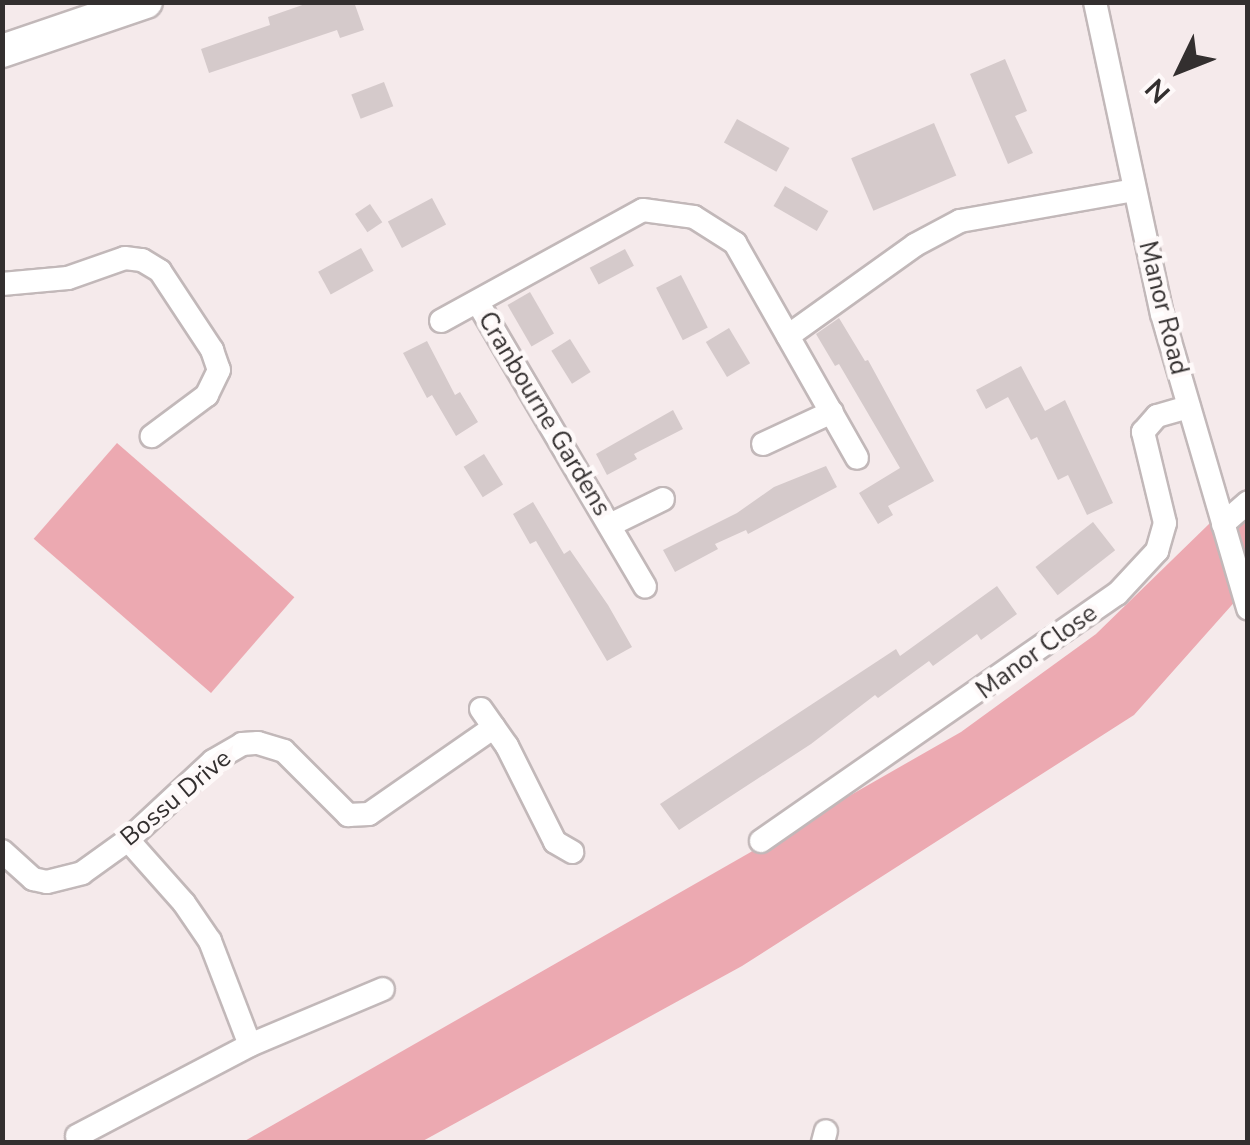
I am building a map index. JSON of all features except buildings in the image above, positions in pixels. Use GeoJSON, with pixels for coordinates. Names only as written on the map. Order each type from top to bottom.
{"type":"FeatureCollection","features":[{"type":"Feature","properties":{"kind":"main road"},"geometry":{"type":"LineString","coordinates":[[2,51],[146,2]]}},
{"type":"Feature","properties":{"kind":"street","name":"Manor Road"},"geometry":{"type":"LineString","coordinates":[[1095,2],[1134,190],[1189,407],[1248,609]]}},
{"type":"Feature","properties":{"kind":"street"},"geometry":{"type":"LineString","coordinates":[[788,336],[915,245],[960,222],[1134,190]]}},
{"type":"Feature","properties":{"kind":"street","name":"Cranbourne Gardens"},"geometry":{"type":"LineString","coordinates":[[441,321],[643,210],[694,217],[735,243],[857,458]]}},
{"type":"Feature","properties":{"kind":"street"},"geometry":{"type":"LineString","coordinates":[[2,284],[68,278],[125,258],[142,260],[160,271],[212,350],[218,370],[207,395],[152,436]]}},
{"type":"Feature","properties":{"kind":"street","name":"Cranbourne Gardens"},"geometry":{"type":"LineString","coordinates":[[478,303],[645,586]]}},
{"type":"Feature","properties":{"kind":"street","name":"Manor Close"},"geometry":{"type":"LineString","coordinates":[[760,841],[1117,594],[1158,552],[1165,523],[1143,432],[1157,416],[1189,407]]}},
{"type":"Feature","properties":{"kind":"street"},"geometry":{"type":"LineString","coordinates":[[763,444],[832,412]]}},
{"type":"Feature","properties":{"kind":"street","name":"Cranbourne Gardens"},"geometry":{"type":"LineString","coordinates":[[610,525],[663,499]]}},
{"type":"Feature","properties":{"kind":"street"},"geometry":{"type":"LineString","coordinates":[[1223,524],[1248,502]]}},
{"type":"Feature","properties":{"kind":"street","name":"Bossu Drive"},"geometry":{"type":"LineString","coordinates":[[2,851],[33,879],[48,882],[82,872],[128,840],[212,761],[242,744],[258,743],[284,751],[342,810],[358,817],[379,810],[487,718],[555,842],[572,852]]}},
{"type":"Feature","properties":{"kind":"street"},"geometry":{"type":"LineString","coordinates":[[128,840],[184,903],[210,941],[250,1045]]}},
{"type":"Feature","properties":{"kind":"street"},"geometry":{"type":"LineString","coordinates":[[77,1136],[250,1045],[383,989]]}},
{"type":"Feature","properties":{"kind":"shaded area"},"geometry":{"type":"Polygon","coordinates":[[[117,443],[294,597],[211,693],[34,539],[117,443]]]}},
{"type":"Feature","properties":{"kind":"shaded area"},"geometry":{"type":"Polygon","coordinates":[[[1247,487],[1247,588],[1134,715],[742,966],[421,1142],[243,1142],[961,732],[1096,634],[1247,487]]]}}]}
